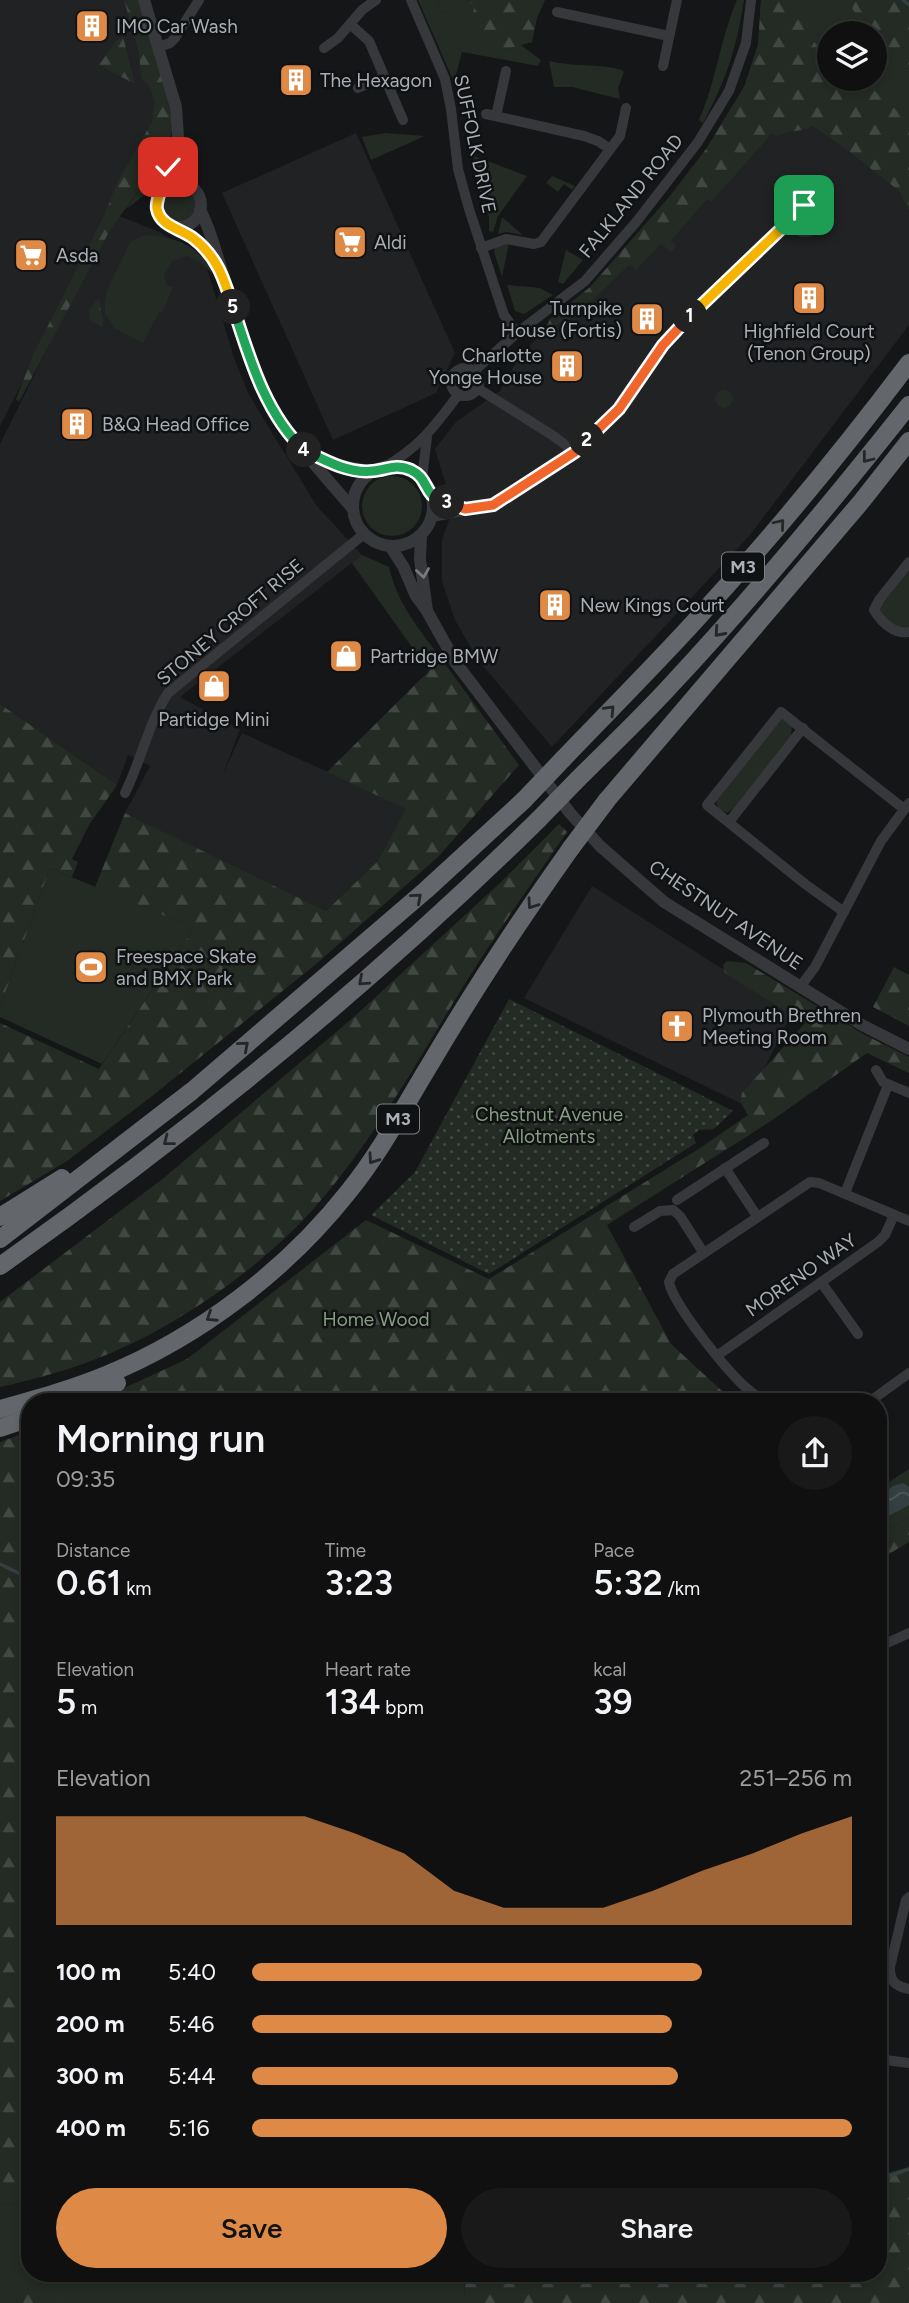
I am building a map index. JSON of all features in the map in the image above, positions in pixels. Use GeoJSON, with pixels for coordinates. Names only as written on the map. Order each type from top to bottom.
{"type":"FeatureCollection","features":[{"type":"Feature","properties":{"kind":"highway","name":"M3"},"geometry":{"type":"LineString","coordinates":[[0,1239],[192,1091],[426,890],[524,800],[695,622],[852,438],[909,363]]}},
{"type":"Feature","properties":{"kind":"highway","name":"M3"},"geometry":{"type":"LineString","coordinates":[[0,1266],[242,1084],[401,948],[539,819],[670,686],[738,611],[834,500],[909,405]]}},
{"type":"Feature","properties":{"kind":"highway","name":"M3"},"geometry":{"type":"LineString","coordinates":[[56,1393],[108,1375],[173,1342],[229,1306],[299,1246],[347,1194],[386,1140],[530,905],[607,800],[861,502],[909,441]]}},
{"type":"Feature","properties":{"kind":"highway","name":"M3"},"geometry":{"type":"LineString","coordinates":[[0,1217],[49,1187],[158,1109],[192,1091]]}},
{"type":"Feature","properties":{"kind":"highway","name":"M3"},"geometry":{"type":"LineString","coordinates":[[94,1393],[152,1363],[173,1342]]}},
{"type":"Feature","properties":{"kind":"highway","name":"M3"},"geometry":{"type":"LineString","coordinates":[[0,1409],[21,1403]]}},
{"type":"Feature","properties":{"kind":"highway"},"geometry":{"type":"LineString","coordinates":[[0,1428],[21,1421]]}},
{"type":"Feature","properties":{"kind":"street"},"geometry":{"type":"LineString","coordinates":[[144,0],[176,107],[180,167],[185,184]]}},
{"type":"Feature","properties":{"kind":"street"},"geometry":{"type":"LineString","coordinates":[[159,47],[175,38],[199,0]]}},
{"type":"Feature","properties":{"kind":"street"},"geometry":{"type":"LineString","coordinates":[[324,48],[338,38],[362,10],[376,0]]}},
{"type":"Feature","properties":{"kind":"street","name":"SUFFOLK DRIVE"},"geometry":{"type":"LineString","coordinates":[[411,0],[445,79],[463,190],[481,248],[504,315],[517,333]]}},
{"type":"Feature","properties":{"kind":"street"},"geometry":{"type":"LineString","coordinates":[[663,66],[677,0]]}},
{"type":"Feature","properties":{"kind":"street","name":"FALKLAND ROAD"},"geometry":{"type":"LineString","coordinates":[[474,371],[517,333],[584,281],[637,221],[698,142],[729,91],[746,43],[751,0]]}},
{"type":"Feature","properties":{"kind":"street"},"geometry":{"type":"LineString","coordinates":[[557,12],[669,36]]}},
{"type":"Feature","properties":{"kind":"street"},"geometry":{"type":"LineString","coordinates":[[350,24],[369,41],[403,120]]}},
{"type":"Feature","properties":{"kind":"street"},"geometry":{"type":"LineString","coordinates":[[506,71],[491,115],[584,136],[610,149]]}},
{"type":"Feature","properties":{"kind":"street"},"geometry":{"type":"LineString","coordinates":[[358,88],[384,77]]}},
{"type":"Feature","properties":{"kind":"street"},"geometry":{"type":"LineString","coordinates":[[481,248],[506,239],[534,244],[541,242],[620,136],[626,108]]}},
{"type":"Feature","properties":{"kind":"street"},"geometry":{"type":"LineString","coordinates":[[179,135],[163,190],[158,197],[157,211],[166,223],[178,227],[206,248],[221,267]]}},
{"type":"Feature","properties":{"kind":"street"},"geometry":{"type":"LineString","coordinates":[[163,190],[173,184],[185,184],[191,186],[200,197],[201,210],[215,244],[254,370],[280,420],[353,509]]}},
{"type":"Feature","properties":{"kind":"street"},"geometry":{"type":"LineString","coordinates":[[178,227],[192,223],[201,210]]}},
{"type":"Feature","properties":{"kind":"street"},"geometry":{"type":"LineString","coordinates":[[432,517],[493,505],[575,452],[619,409],[673,332],[782,228],[792,222]]}},
{"type":"Feature","properties":{"kind":"street"},"geometry":{"type":"LineString","coordinates":[[461,369],[474,371],[479,379],[477,388],[467,395],[459,394],[452,383],[454,375],[461,369]]}},
{"type":"Feature","properties":{"kind":"street"},"geometry":{"type":"LineString","coordinates":[[477,388],[575,452]]}},
{"type":"Feature","properties":{"kind":"street"},"geometry":{"type":"LineString","coordinates":[[302,449],[337,465],[378,470],[397,466],[411,470],[422,478],[432,495],[432,517],[421,536],[401,546],[380,544],[364,534],[356,522],[353,509],[358,487],[378,470],[402,457],[427,437],[459,394]]}},
{"type":"Feature","properties":{"kind":"street"},"geometry":{"type":"LineString","coordinates":[[422,478],[427,437]]}},
{"type":"Feature","properties":{"kind":"street"},"geometry":{"type":"LineString","coordinates":[[432,495],[465,509]]}},
{"type":"Feature","properties":{"kind":"street","name":"STONEY CROFT RISE"},"geometry":{"type":"LineString","coordinates":[[125,793],[168,693],[364,534]]}},
{"type":"Feature","properties":{"kind":"street","name":"CHESTNUT AVENUE"},"geometry":{"type":"LineString","coordinates":[[421,536],[427,611]]}},
{"type":"Feature","properties":{"kind":"street","name":"CHESTNUT AVENUE"},"geometry":{"type":"LineString","coordinates":[[390,546],[456,663],[570,813],[600,846],[664,902],[862,1026],[909,1049]]}},
{"type":"Feature","properties":{"kind":"street"},"geometry":{"type":"LineString","coordinates":[[909,562],[874,610],[881,620],[894,629],[901,633],[909,632]]}},
{"type":"Feature","properties":{"kind":"street"},"geometry":{"type":"LineString","coordinates":[[800,987],[815,967],[844,912],[881,841],[906,806],[781,712],[707,805],[844,912]]}},
{"type":"Feature","properties":{"kind":"street"},"geometry":{"type":"LineString","coordinates":[[729,821],[803,728]]}},
{"type":"Feature","properties":{"kind":"street"},"geometry":{"type":"LineString","coordinates":[[876,1070],[888,1085],[909,1093]]}},
{"type":"Feature","properties":{"kind":"street"},"geometry":{"type":"LineString","coordinates":[[845,1193],[888,1085]]}},
{"type":"Feature","properties":{"kind":"street"},"geometry":{"type":"LineString","coordinates":[[677,1200],[764,1143]]}},
{"type":"Feature","properties":{"kind":"street"},"geometry":{"type":"LineString","coordinates":[[725,1168],[757,1216]]}},
{"type":"Feature","properties":{"kind":"street"},"geometry":{"type":"LineString","coordinates":[[753,1393],[738,1381],[705,1341],[674,1296],[669,1282],[676,1271],[810,1182],[819,1182],[909,1221]]}},
{"type":"Feature","properties":{"kind":"street"},"geometry":{"type":"LineString","coordinates":[[634,1227],[660,1211],[673,1210],[680,1216],[703,1252]]}},
{"type":"Feature","properties":{"kind":"street","name":"MORENO WAY"},"geometry":{"type":"LineString","coordinates":[[718,1355],[878,1242],[885,1235],[894,1215]]}},
{"type":"Feature","properties":{"kind":"street"},"geometry":{"type":"LineString","coordinates":[[821,1282],[858,1334]]}},
{"type":"Feature","properties":{"kind":"street"},"geometry":{"type":"LineString","coordinates":[[881,1393],[909,1373]]}},
{"type":"Feature","properties":{"kind":"street"},"geometry":{"type":"LineString","coordinates":[[887,1643],[909,1633]]}},
{"type":"Feature","properties":{"kind":"street"},"geometry":{"type":"LineString","coordinates":[[909,1897],[906,1900],[890,1967],[890,1978],[895,1985],[909,1989]]}},
{"type":"Feature","properties":{"kind":"street"},"geometry":{"type":"LineString","coordinates":[[887,2060],[909,2063]]}},
{"type":"Feature","properties":{"kind":"shaded area"},"geometry":{"type":"Polygon","coordinates":[[[0,0],[126,0],[157,100],[152,129],[0,426],[0,0]]]}},
{"type":"Feature","properties":{"kind":"shaded area"},"geometry":{"type":"Polygon","coordinates":[[[727,120],[812,125],[845,147],[899,191],[909,210],[909,325],[750,535],[552,747],[478,660],[455,620],[442,581],[442,540],[453,508],[435,449],[456,422],[500,391],[514,362],[631,248],[707,151],[727,120]]]}},
{"type":"Feature","properties":{"kind":"shaded area"},"geometry":{"type":"Polygon","coordinates":[[[356,133],[455,353],[436,393],[333,440],[222,193],[356,133]]]}},
{"type":"Feature","properties":{"kind":"shaded area"},"geometry":{"type":"Polygon","coordinates":[[[114,214],[157,231],[204,258],[234,358],[248,393],[316,505],[362,555],[180,697],[240,729],[223,774],[242,733],[407,808],[377,862],[326,911],[125,813],[150,766],[128,755],[117,785],[0,704],[0,444],[114,214]]]}},
{"type":"Feature","properties":{"kind":"shaded area"},"geometry":{"type":"Polygon","coordinates":[[[592,886],[713,963],[794,1008],[746,1106],[524,998],[592,886]]]}},
{"type":"Feature","properties":{"kind":"green space"},"geometry":{"type":"Polygon","coordinates":[[[124,0],[140,0],[167,89],[172,122],[151,175],[111,228],[19,402],[16,399],[34,353],[104,216],[117,183],[152,122],[155,102],[149,85],[141,78],[139,52],[124,0]]]}},
{"type":"Feature","properties":{"kind":"green space"},"geometry":{"type":"Polygon","coordinates":[[[418,0],[437,0],[442,13],[468,0],[474,5],[493,53],[521,45],[541,60],[538,66],[462,52],[454,82],[418,0]]]}},
{"type":"Feature","properties":{"kind":"green space"},"geometry":{"type":"Polygon","coordinates":[[[437,0],[468,0],[442,13],[437,0]]]}},
{"type":"Feature","properties":{"kind":"green space"},"geometry":{"type":"Polygon","coordinates":[[[468,0],[545,0],[537,18],[532,42],[493,53],[477,43],[472,25],[474,6],[468,0]]]}},
{"type":"Feature","properties":{"kind":"green space"},"geometry":{"type":"Polygon","coordinates":[[[737,0],[744,0],[734,49],[703,123],[699,120],[737,0]]]}},
{"type":"Feature","properties":{"kind":"green space"},"geometry":{"type":"Polygon","coordinates":[[[761,0],[909,0],[909,210],[899,191],[845,148],[746,81],[758,45],[761,0]]]}},
{"type":"Feature","properties":{"kind":"green space"},"geometry":{"type":"Polygon","coordinates":[[[761,0],[806,0],[806,36],[817,45],[817,91],[875,91],[909,121],[909,210],[899,191],[812,125],[809,129],[776,136],[772,133],[711,202],[707,199],[671,240],[676,246],[671,252],[661,243],[636,270],[630,264],[578,314],[545,330],[550,319],[590,287],[669,197],[706,149],[745,85],[758,45],[761,0]]]}},
{"type":"Feature","properties":{"kind":"green space"},"geometry":{"type":"Polygon","coordinates":[[[847,0],[909,0],[909,77],[887,54],[887,21],[860,21],[847,0]]]}},
{"type":"Feature","properties":{"kind":"green space"},"geometry":{"type":"Polygon","coordinates":[[[123,37],[135,84],[99,65],[116,41],[123,37]]]}},
{"type":"Feature","properties":{"kind":"green space"},"geometry":{"type":"Polygon","coordinates":[[[549,61],[622,70],[624,72],[618,88],[620,99],[572,87],[554,87],[549,61]]]}},
{"type":"Feature","properties":{"kind":"green space"},"geometry":{"type":"Polygon","coordinates":[[[172,122],[170,146],[154,188],[126,209],[151,175],[172,122]]]}},
{"type":"Feature","properties":{"kind":"green space"},"geometry":{"type":"Polygon","coordinates":[[[385,133],[425,136],[371,160],[362,137],[385,133]]]}},
{"type":"Feature","properties":{"kind":"green space"},"geometry":{"type":"Polygon","coordinates":[[[474,156],[527,176],[498,216],[493,232],[489,231],[489,217],[480,192],[474,156]]]}},
{"type":"Feature","properties":{"kind":"green space"},"geometry":{"type":"Polygon","coordinates":[[[552,176],[575,186],[572,190],[564,184],[558,192],[546,183],[552,176]]]}},
{"type":"Feature","properties":{"kind":"green space"},"geometry":{"type":"Polygon","coordinates":[[[179,189],[190,194],[195,205],[190,216],[179,221],[168,216],[163,205],[168,194],[179,189]]]}},
{"type":"Feature","properties":{"kind":"green space"},"geometry":{"type":"Polygon","coordinates":[[[502,217],[523,235],[506,232],[498,234],[502,217]]]}},
{"type":"Feature","properties":{"kind":"green space"},"geometry":{"type":"Polygon","coordinates":[[[144,235],[185,244],[201,256],[213,274],[200,262],[187,256],[172,261],[164,275],[167,285],[173,287],[162,313],[159,312],[143,343],[114,328],[105,313],[105,300],[131,241],[144,235]]]}},
{"type":"Feature","properties":{"kind":"green space"},"geometry":{"type":"Polygon","coordinates":[[[509,243],[502,277],[494,252],[495,248],[509,243]]]}},
{"type":"Feature","properties":{"kind":"green space"},"geometry":{"type":"Polygon","coordinates":[[[566,250],[583,260],[563,284],[558,282],[566,250]]]}},
{"type":"Feature","properties":{"kind":"green space"},"geometry":{"type":"Polygon","coordinates":[[[507,285],[540,288],[553,295],[524,314],[515,311],[507,285]]]}},
{"type":"Feature","properties":{"kind":"green space"},"geometry":{"type":"Polygon","coordinates":[[[99,297],[103,327],[90,321],[89,311],[99,297]]]}},
{"type":"Feature","properties":{"kind":"green space"},"geometry":{"type":"Polygon","coordinates":[[[724,390],[730,393],[733,399],[730,405],[724,408],[718,405],[715,399],[718,393],[724,390]]]}},
{"type":"Feature","properties":{"kind":"green space"},"geometry":{"type":"Polygon","coordinates":[[[386,476],[398,476],[417,489],[422,506],[420,518],[409,531],[398,536],[386,536],[367,523],[362,512],[362,500],[375,481],[386,476]]]}},
{"type":"Feature","properties":{"kind":"green space"},"geometry":{"type":"Polygon","coordinates":[[[362,555],[389,567],[403,604],[440,657],[429,671],[352,563],[362,555]]]}},
{"type":"Feature","properties":{"kind":"green space"},"geometry":{"type":"Polygon","coordinates":[[[909,567],[909,628],[898,629],[881,615],[878,606],[909,567]]]}},
{"type":"Feature","properties":{"kind":"green space"},"geometry":{"type":"Polygon","coordinates":[[[440,657],[519,765],[438,857],[316,964],[67,1161],[0,1201],[0,1023],[99,1069],[194,928],[95,887],[125,813],[326,911],[377,862],[406,809],[327,772],[440,657]]]}},
{"type":"Feature","properties":{"kind":"green space"},"geometry":{"type":"Polygon","coordinates":[[[0,704],[117,785],[89,825],[72,859],[78,862],[72,877],[50,868],[0,1007],[0,704]]]}},
{"type":"Feature","properties":{"kind":"green space"},"geometry":{"type":"Polygon","coordinates":[[[781,719],[792,725],[791,736],[733,809],[727,813],[718,809],[716,800],[781,719]]]}},
{"type":"Feature","properties":{"kind":"green space"},"geometry":{"type":"Polygon","coordinates":[[[559,824],[567,832],[484,954],[392,1103],[336,1182],[295,1228],[246,1271],[163,1327],[93,1360],[0,1387],[0,1302],[165,1177],[355,1016],[501,882],[559,824]]]}},
{"type":"Feature","properties":{"kind":"green space","name":"Freespace Skate and BMX Park"},"geometry":{"type":"Polygon","coordinates":[[[50,868],[194,928],[102,1064],[0,1017],[0,1007],[50,868]]]}},
{"type":"Feature","properties":{"kind":"green space","name":"Home Wood"},"geometry":{"type":"Polygon","coordinates":[[[727,961],[746,963],[863,1034],[909,1057],[909,1073],[867,1053],[771,1121],[607,1225],[671,1344],[724,1393],[113,1393],[187,1359],[366,1220],[489,1279],[700,1148],[748,1115],[741,1102],[742,1093],[805,1023],[725,973],[723,965],[727,961]]]}},
{"type":"Feature","properties":{"kind":"green space"},"geometry":{"type":"Polygon","coordinates":[[[894,967],[909,975],[909,1026],[873,1007],[894,967]]]}},
{"type":"Feature","properties":{"kind":"green space","name":"Chestnut Avenue Allotments"},"geometry":{"type":"Polygon","coordinates":[[[509,999],[733,1111],[714,1129],[699,1130],[693,1135],[696,1143],[489,1274],[371,1215],[415,1172],[509,999]]]}},
{"type":"Feature","properties":{"kind":"green space"},"geometry":{"type":"Polygon","coordinates":[[[21,1434],[21,2205],[0,2203],[0,1442],[21,1434]]]}},
{"type":"Feature","properties":{"kind":"green space"},"geometry":{"type":"Polygon","coordinates":[[[909,1469],[909,1518],[887,1530],[887,1483],[909,1469]]]}},
{"type":"Feature","properties":{"kind":"green space"},"geometry":{"type":"Polygon","coordinates":[[[909,1518],[909,1542],[887,1555],[887,1530],[909,1518]]]}},
{"type":"Feature","properties":{"kind":"green space"},"geometry":{"type":"Polygon","coordinates":[[[909,2167],[909,2303],[464,2303],[465,2282],[887,2282],[887,2173],[909,2167]]]}},
{"type":"Feature","properties":{"kind":"green space"},"geometry":{"type":"Polygon","coordinates":[[[0,2203],[21,2205],[21,2282],[465,2282],[464,2303],[0,2303],[0,2203]]]}},
{"type":"Feature","properties":{"kind":"green space"},"geometry":{"type":"Polygon","coordinates":[[[0,2288],[63,2303],[0,2303],[0,2288]]]}},
{"type":"Feature","properties":{"kind":"water"},"geometry":{"type":"Polygon","coordinates":[[[903,1483],[909,1487],[909,1505],[887,1517],[887,1491],[903,1483]]]}},
{"type":"Feature","properties":{"kind":"waterway"},"geometry":{"type":"LineString","coordinates":[[903,0],[909,5]]}},
{"type":"Feature","properties":{"kind":"waterway"},"geometry":{"type":"LineString","coordinates":[[0,1564],[21,1574]]}},
{"type":"Feature","properties":{"kind":"waterway"},"geometry":{"type":"LineString","coordinates":[[887,2177],[909,2169]]}},
{"type":"Feature","properties":{"kind":"place","name":"IMO Car Wash"},"geometry":{"type":"Point","coordinates":[92,26]}},
{"type":"Feature","properties":{"kind":"place","name":"The Hexagon"},"geometry":{"type":"Point","coordinates":[296,80]}},
{"type":"Feature","properties":{"kind":"place","name":"Aldi"},"geometry":{"type":"Point","coordinates":[350,242]}},
{"type":"Feature","properties":{"kind":"place","name":"Asda"},"geometry":{"type":"Point","coordinates":[31,255]}},
{"type":"Feature","properties":{"kind":"place","name":"Highfield Court (Tenon Group)"},"geometry":{"type":"Point","coordinates":[809,298]}},
{"type":"Feature","properties":{"kind":"place","name":"Turnpike House (Fortis)"},"geometry":{"type":"Point","coordinates":[647,319]}},
{"type":"Feature","properties":{"kind":"place","name":"Charlotte Yonge House"},"geometry":{"type":"Point","coordinates":[567,366]}},
{"type":"Feature","properties":{"kind":"place","name":"B&Q Head Office"},"geometry":{"type":"Point","coordinates":[77,424]}},
{"type":"Feature","properties":{"kind":"place","name":"New Kings Court"},"geometry":{"type":"Point","coordinates":[555,605]}},
{"type":"Feature","properties":{"kind":"place","name":"Partridge BMW"},"geometry":{"type":"Point","coordinates":[346,656]}},
{"type":"Feature","properties":{"kind":"place","name":"Partidge Mini"},"geometry":{"type":"Point","coordinates":[214,686]}},
{"type":"Feature","properties":{"kind":"place","name":"Freespace Skate and BMX Park"},"geometry":{"type":"Point","coordinates":[91,967]}},
{"type":"Feature","properties":{"kind":"place","name":"Plymouth Brethren Meeting Room"},"geometry":{"type":"Point","coordinates":[677,1026]}},
{"type":"Feature","properties":{"kind":"route"},"geometry":{"type":"LineString","coordinates":[[168,167],[163,190],[156,204],[160,218],[195,239],[221,267],[254,370],[280,420],[302,449],[318,458],[351,469],[373,471],[397,466],[411,470],[422,478],[432,495],[465,509],[493,505],[575,452],[619,409],[673,332],[782,228],[792,222],[795,209],[804,205]]}}]}
